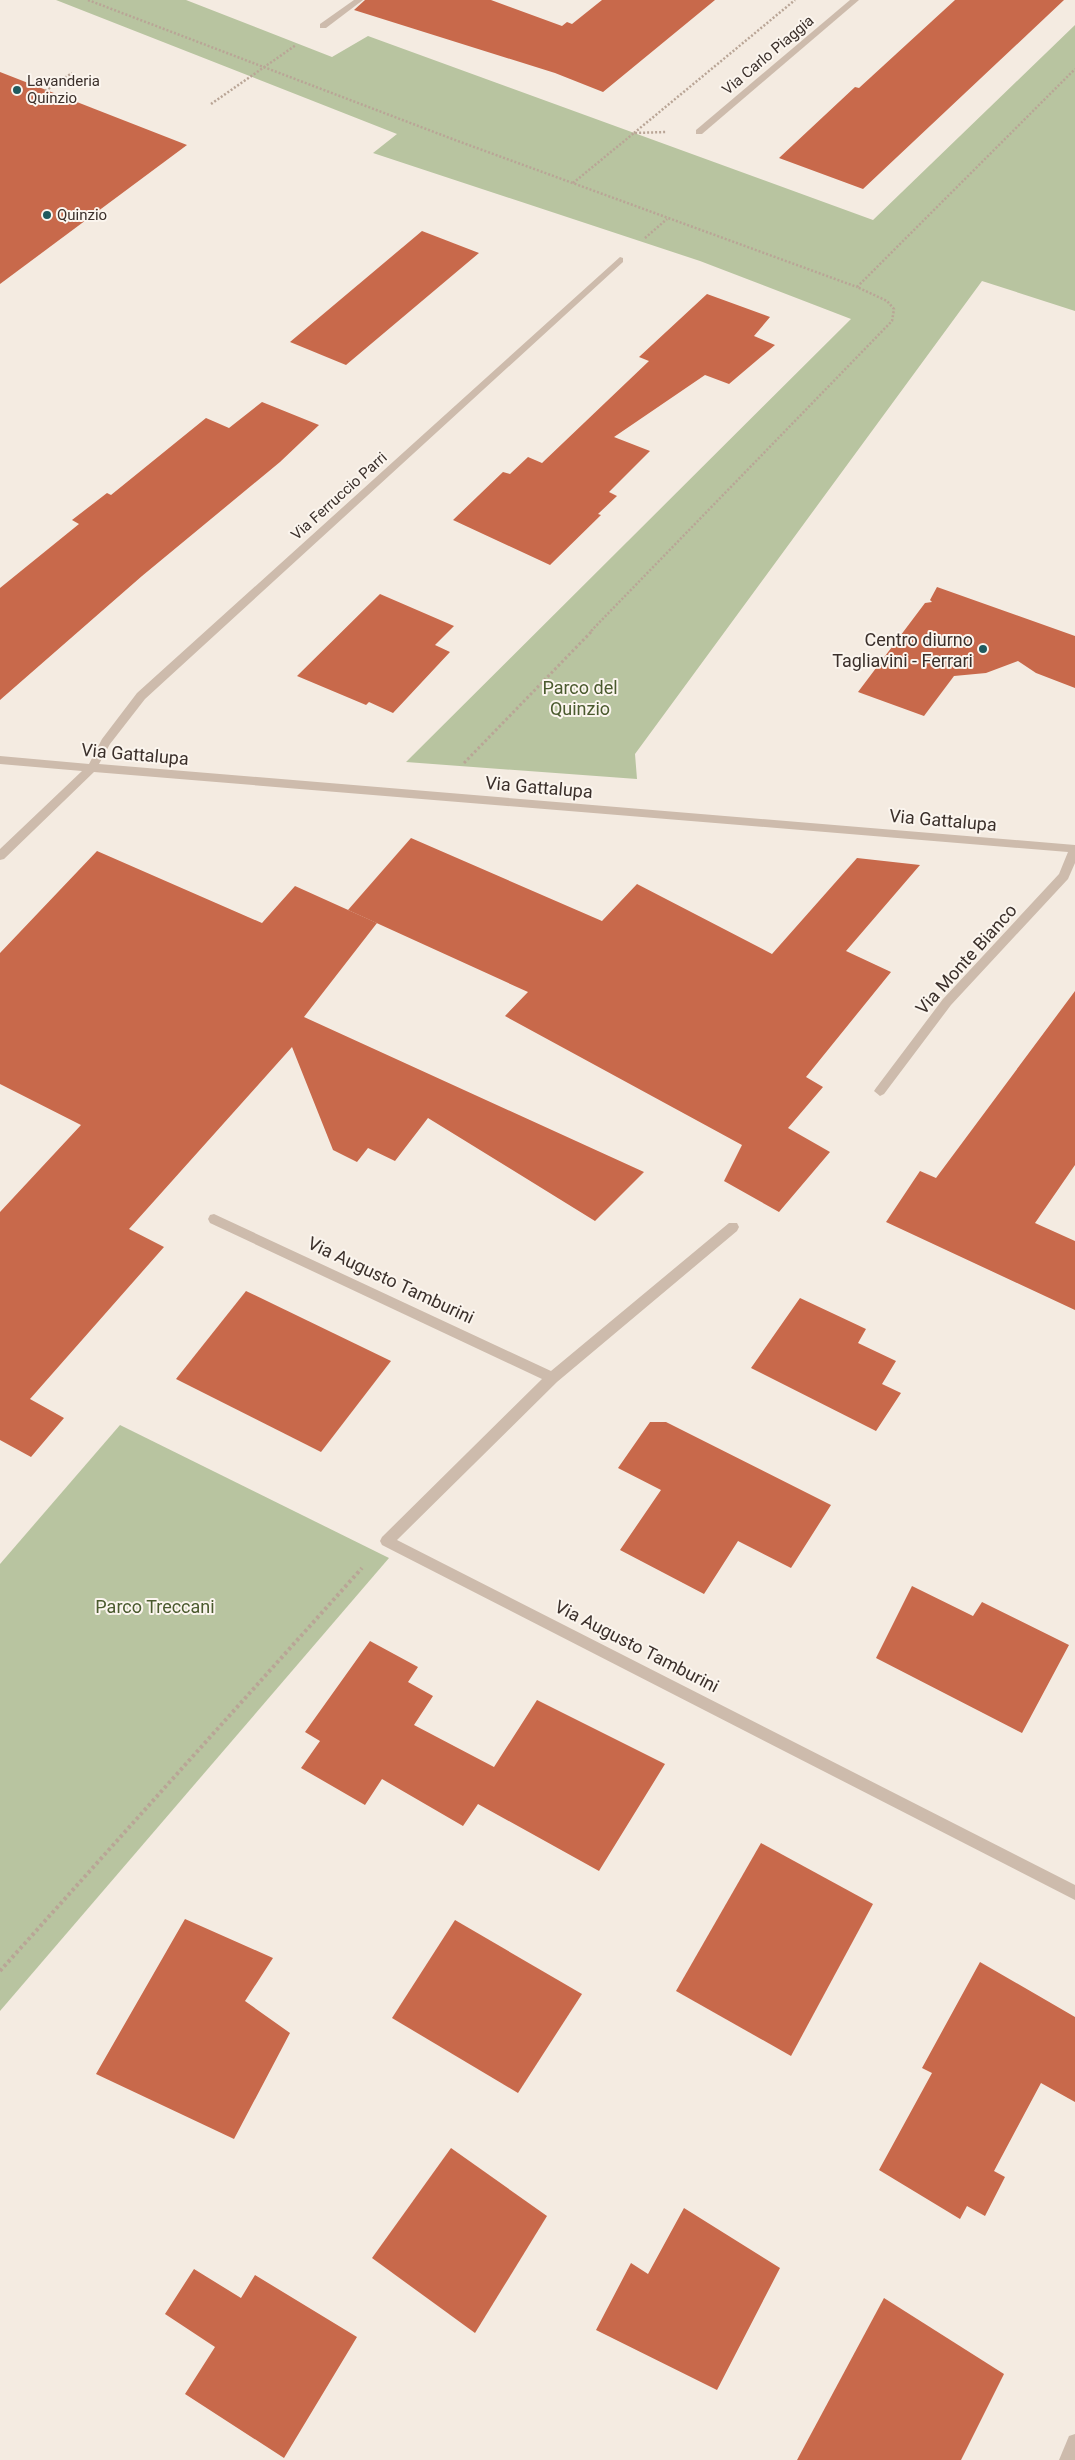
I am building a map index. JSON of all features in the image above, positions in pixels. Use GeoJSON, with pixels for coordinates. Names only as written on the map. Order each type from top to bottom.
{"type":"FeatureCollection","features":[{"type":"Feature","properties":{"kind":"street"},"geometry":{"type":"LineString","coordinates":[[323,26],[359,0]]}},
{"type":"Feature","properties":{"kind":"street","name":"Via Carlo Piaggia"},"geometry":{"type":"LineString","coordinates":[[699,132],[855,0]]}},
{"type":"Feature","properties":{"kind":"street","name":"Via Ferruccio Parri"},"geometry":{"type":"LineString","coordinates":[[0,856],[92,768],[106,742],[142,696],[620,260]]}},
{"type":"Feature","properties":{"kind":"street","name":"Via Gattalupa"},"geometry":{"type":"LineString","coordinates":[[0,760],[1075,849]]}},
{"type":"Feature","properties":{"kind":"street","name":"Via Monte Bianco"},"geometry":{"type":"LineString","coordinates":[[880,1091],[947,1002],[1064,876],[1075,849]]}},
{"type":"Feature","properties":{"kind":"street","name":"Via Augusto Tamburini"},"geometry":{"type":"LineString","coordinates":[[214,1219],[552,1378]]}},
{"type":"Feature","properties":{"kind":"street"},"geometry":{"type":"LineString","coordinates":[[387,1541],[552,1378],[733,1227]]}},
{"type":"Feature","properties":{"kind":"street","name":"Via Augusto Tamburini"},"geometry":{"type":"LineString","coordinates":[[387,1541],[1075,1893]]}},
{"type":"Feature","properties":{"kind":"street"},"geometry":{"type":"LineString","coordinates":[[1067,2460],[1075,2442]]}},
{"type":"Feature","properties":{"kind":"path"},"geometry":{"type":"LineString","coordinates":[[88,0],[572,183],[857,288],[887,301],[894,309],[892,321],[461,766]]}},
{"type":"Feature","properties":{"kind":"path"},"geometry":{"type":"LineString","coordinates":[[572,183],[795,0]]}},
{"type":"Feature","properties":{"kind":"path"},"geometry":{"type":"LineString","coordinates":[[211,104],[323,26]]}},
{"type":"Feature","properties":{"kind":"path"},"geometry":{"type":"LineString","coordinates":[[857,288],[1075,69]]}},
{"type":"Feature","properties":{"kind":"path"},"geometry":{"type":"LineString","coordinates":[[45,91],[72,73]]}},
{"type":"Feature","properties":{"kind":"path"},"geometry":{"type":"LineString","coordinates":[[634,133],[699,132]]}},
{"type":"Feature","properties":{"kind":"path"},"geometry":{"type":"LineString","coordinates":[[0,1971],[387,1541]]}},
{"type":"Feature","properties":{"kind":"green space","name":"Parco del Quinzio"},"geometry":{"type":"Polygon","coordinates":[[[56,0],[186,0],[332,57],[368,36],[873,220],[1075,25],[1075,311],[982,281],[635,754],[637,779],[406,762],[851,319],[700,261],[373,153],[397,134],[56,0]]]}},
{"type":"Feature","properties":{"kind":"green space","name":"Parco Treccani"},"geometry":{"type":"Polygon","coordinates":[[[120,1425],[389,1558],[0,2011],[0,1564],[120,1425]]]}},
{"type":"Feature","properties":{"kind":"building"},"geometry":{"type":"Polygon","coordinates":[[[365,0],[491,0],[562,26],[567,22],[572,24],[602,0],[715,0],[603,92],[555,73],[354,10],[365,0]]]}},
{"type":"Feature","properties":{"kind":"building"},"geometry":{"type":"Polygon","coordinates":[[[955,0],[1064,0],[863,189],[779,158],[855,87],[859,88],[955,0]]]}},
{"type":"Feature","properties":{"kind":"building","name":"Quinzio"},"geometry":{"type":"Polygon","coordinates":[[[0,72],[187,145],[0,284],[0,72]]]}},
{"type":"Feature","properties":{"kind":"building"},"geometry":{"type":"Polygon","coordinates":[[[422,231],[479,253],[346,365],[290,342],[422,231]]]}},
{"type":"Feature","properties":{"kind":"building"},"geometry":{"type":"Polygon","coordinates":[[[707,294],[770,317],[754,336],[775,345],[729,384],[705,375],[614,437],[650,451],[609,492],[617,496],[598,514],[601,515],[550,565],[453,520],[503,472],[510,474],[528,457],[542,463],[649,361],[639,357],[707,294]]]}},
{"type":"Feature","properties":{"kind":"building"},"geometry":{"type":"Polygon","coordinates":[[[262,402],[319,425],[280,462],[142,576],[0,700],[0,588],[79,524],[72,520],[107,493],[111,495],[206,418],[229,428],[262,402]]]}},
{"type":"Feature","properties":{"kind":"building","name":"Centro diurno Tagliavini - Ferrari"},"geometry":{"type":"Polygon","coordinates":[[[937,587],[1075,636],[1075,688],[1036,673],[1018,661],[986,673],[954,676],[924,716],[858,692],[925,603],[932,602],[930,600],[937,587]]]}},
{"type":"Feature","properties":{"kind":"building"},"geometry":{"type":"Polygon","coordinates":[[[380,594],[454,626],[435,645],[450,652],[393,713],[369,702],[366,705],[297,676],[380,594]]]}},
{"type":"Feature","properties":{"kind":"building"},"geometry":{"type":"Polygon","coordinates":[[[411,838],[602,921],[637,884],[772,954],[857,858],[920,865],[846,951],[891,972],[806,1077],[823,1087],[788,1128],[830,1152],[779,1212],[724,1181],[742,1145],[505,1016],[528,992],[348,910],[411,838]]]}},
{"type":"Feature","properties":{"kind":"building"},"geometry":{"type":"Polygon","coordinates":[[[97,851],[262,923],[295,886],[377,923],[304,1017],[644,1172],[595,1221],[428,1118],[395,1161],[368,1148],[357,1162],[333,1150],[292,1047],[129,1229],[164,1247],[30,1399],[64,1418],[31,1457],[0,1440],[0,1212],[81,1125],[0,1084],[0,953],[97,851]]]}},
{"type":"Feature","properties":{"kind":"building"},"geometry":{"type":"Polygon","coordinates":[[[1075,991],[1075,1165],[1035,1223],[1075,1241],[1075,1310],[886,1222],[920,1171],[936,1178],[1075,991]]]}},
{"type":"Feature","properties":{"kind":"building"},"geometry":{"type":"Polygon","coordinates":[[[246,1291],[391,1361],[321,1452],[176,1379],[246,1291]]]}},
{"type":"Feature","properties":{"kind":"building"},"geometry":{"type":"Polygon","coordinates":[[[800,1298],[866,1329],[858,1343],[896,1361],[882,1384],[901,1393],[876,1431],[751,1368],[800,1298]]]}},
{"type":"Feature","properties":{"kind":"building"},"geometry":{"type":"Polygon","coordinates":[[[650,1422],[666,1422],[831,1505],[791,1568],[738,1541],[704,1594],[620,1550],[661,1490],[618,1468],[650,1422]]]}},
{"type":"Feature","properties":{"kind":"building"},"geometry":{"type":"Polygon","coordinates":[[[912,1586],[973,1616],[982,1602],[1069,1645],[1022,1733],[876,1658],[912,1586]]]}},
{"type":"Feature","properties":{"kind":"building"},"geometry":{"type":"Polygon","coordinates":[[[370,1641],[418,1667],[408,1682],[433,1696],[414,1725],[494,1767],[537,1700],[665,1764],[599,1871],[478,1804],[463,1826],[382,1779],[365,1805],[301,1768],[320,1741],[305,1732],[370,1641]]]}},
{"type":"Feature","properties":{"kind":"building"},"geometry":{"type":"Polygon","coordinates":[[[761,1843],[873,1904],[791,2056],[676,1991],[761,1843]]]}},
{"type":"Feature","properties":{"kind":"building"},"geometry":{"type":"Polygon","coordinates":[[[185,1919],[273,1958],[245,2001],[290,2033],[234,2139],[96,2074],[185,1919]]]}},
{"type":"Feature","properties":{"kind":"building"},"geometry":{"type":"Polygon","coordinates":[[[455,1920],[582,1994],[518,2093],[392,2018],[455,1920]]]}},
{"type":"Feature","properties":{"kind":"building"},"geometry":{"type":"Polygon","coordinates":[[[980,1962],[1075,2017],[1075,2102],[1041,2083],[994,2171],[1005,2177],[985,2216],[967,2206],[960,2219],[879,2170],[932,2073],[922,2068],[980,1962]]]}},
{"type":"Feature","properties":{"kind":"building"},"geometry":{"type":"Polygon","coordinates":[[[451,2148],[547,2216],[475,2333],[372,2258],[451,2148]]]}},
{"type":"Feature","properties":{"kind":"building"},"geometry":{"type":"Polygon","coordinates":[[[684,2208],[780,2268],[717,2390],[596,2330],[631,2263],[648,2274],[684,2208]]]}},
{"type":"Feature","properties":{"kind":"building"},"geometry":{"type":"Polygon","coordinates":[[[194,2269],[241,2298],[255,2275],[357,2337],[284,2458],[185,2394],[215,2347],[165,2314],[194,2269]]]}},
{"type":"Feature","properties":{"kind":"building"},"geometry":{"type":"Polygon","coordinates":[[[884,2298],[1004,2374],[961,2460],[797,2460],[884,2298]]]}},
{"type":"Feature","properties":{"kind":"place","name":"Lavanderia Quinzio"},"geometry":{"type":"Point","coordinates":[17,90]}},
{"type":"Feature","properties":{"kind":"place","name":"Quinzio"},"geometry":{"type":"Point","coordinates":[47,215]}},
{"type":"Feature","properties":{"kind":"place","name":"Centro diurno Tagliavini - Ferrari"},"geometry":{"type":"Point","coordinates":[983,649]}}]}
